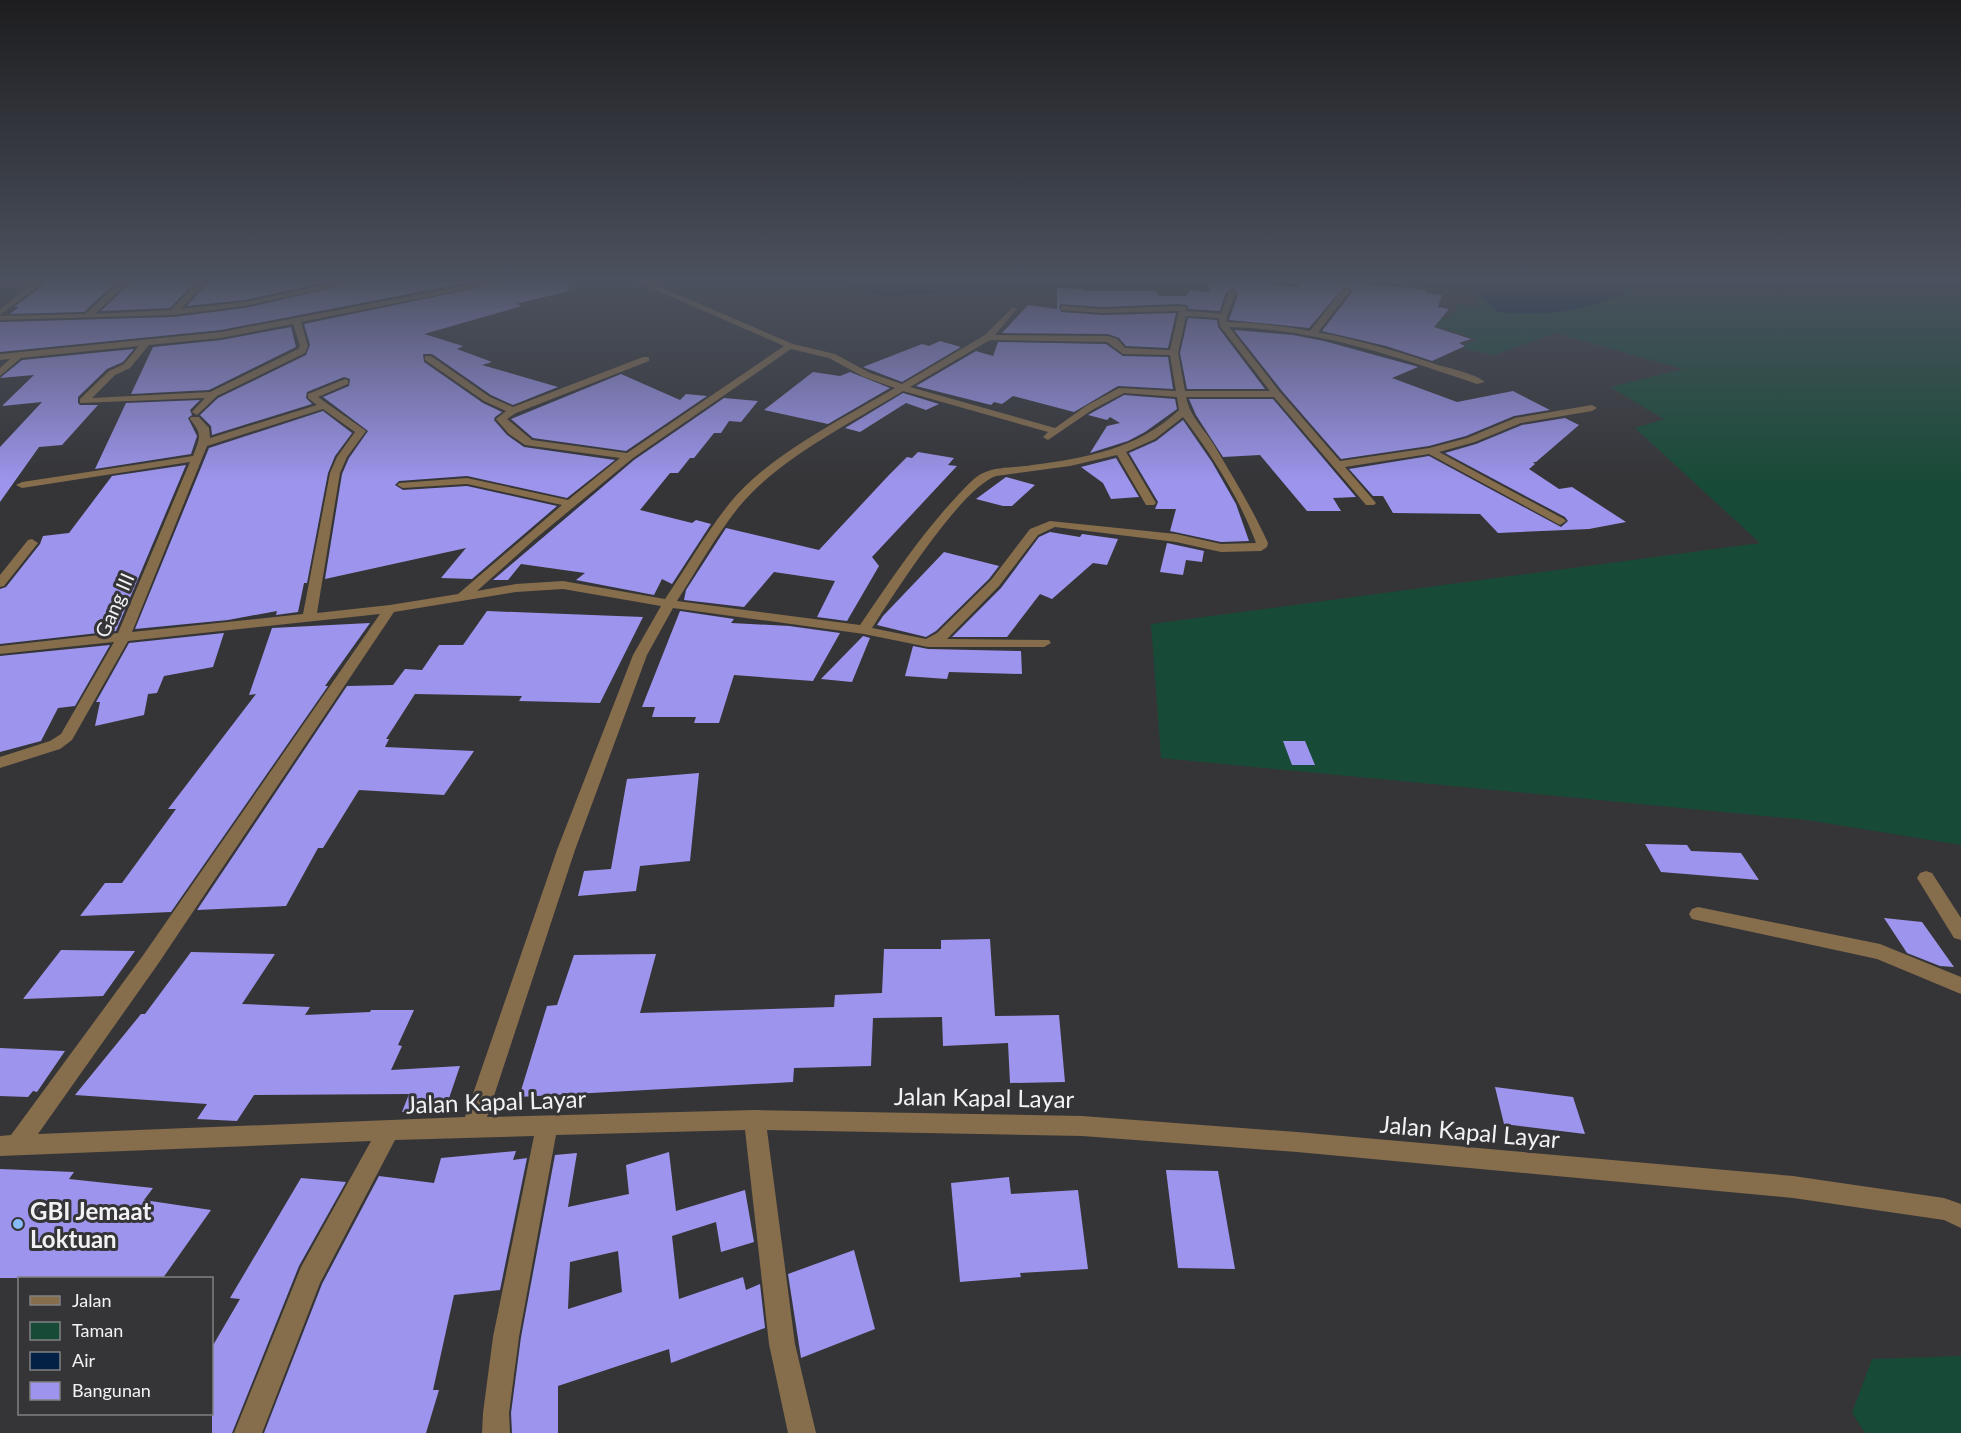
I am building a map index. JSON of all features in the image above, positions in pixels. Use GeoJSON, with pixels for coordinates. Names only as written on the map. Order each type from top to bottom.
{"type":"FeatureCollection","features":[{"type":"Feature","properties":{"kind":"street"},"geometry":{"type":"LineString","coordinates":[[0,357],[85,349]]}},
{"type":"Feature","properties":{"kind":"street"},"geometry":{"type":"LineString","coordinates":[[141,349],[127,366],[112,373],[83,401],[213,395]]}},
{"type":"Feature","properties":{"kind":"street"},"geometry":{"type":"LineString","coordinates":[[203,444],[206,438],[204,428],[196,415],[213,395],[303,349]]}},
{"type":"Feature","properties":{"kind":"street"},"geometry":{"type":"LineString","coordinates":[[460,599],[629,456],[786,349]]}},
{"type":"Feature","properties":{"kind":"street"},"geometry":{"type":"LineString","coordinates":[[802,349],[832,356],[867,375],[903,388],[1055,431]]}},
{"type":"Feature","properties":{"kind":"street"},"geometry":{"type":"LineString","coordinates":[[473,1127],[566,850],[640,655],[669,604],[734,505],[764,475],[821,436],[968,349]]}},
{"type":"Feature","properties":{"kind":"street"},"geometry":{"type":"LineString","coordinates":[[1121,349],[1123,351],[1174,353]]}},
{"type":"Feature","properties":{"kind":"street"},"geometry":{"type":"LineString","coordinates":[[928,643],[942,636],[995,583],[1034,532],[1054,523],[1176,538],[1221,548],[1261,547],[1262,543],[1246,507],[1205,439],[1184,411],[1175,349]]}},
{"type":"Feature","properties":{"kind":"street"},"geometry":{"type":"LineString","coordinates":[[1244,349],[1277,394],[1370,503]]}},
{"type":"Feature","properties":{"kind":"street"},"geometry":{"type":"LineString","coordinates":[[1374,349],[1416,360],[1480,382]]}},
{"type":"Feature","properties":{"kind":"street"},"geometry":{"type":"LineString","coordinates":[[0,373],[18,356]]}},
{"type":"Feature","properties":{"kind":"street"},"geometry":{"type":"LineString","coordinates":[[428,358],[487,399],[513,411]]}},
{"type":"Feature","properties":{"kind":"street"},"geometry":{"type":"LineString","coordinates":[[629,456],[529,443],[513,432],[501,419],[502,416],[513,411],[646,359]]}},
{"type":"Feature","properties":{"kind":"street"},"geometry":{"type":"LineString","coordinates":[[309,618],[335,473],[342,457],[361,430],[311,396],[345,382]]}},
{"type":"Feature","properties":{"kind":"street"},"geometry":{"type":"LineString","coordinates":[[1047,438],[1118,391],[1180,394],[1277,394]]}},
{"type":"Feature","properties":{"kind":"street"},"geometry":{"type":"LineString","coordinates":[[203,444],[326,405]]}},
{"type":"Feature","properties":{"kind":"street"},"geometry":{"type":"LineString","coordinates":[[1336,465],[1430,451],[1472,440],[1519,420],[1592,408]]}},
{"type":"Feature","properties":{"kind":"street"},"geometry":{"type":"LineString","coordinates":[[864,630],[906,567],[947,513],[985,476],[1056,465],[1120,451],[1150,439],[1168,428],[1184,411]]}},
{"type":"Feature","properties":{"kind":"street","name":"Gang III"},"geometry":{"type":"LineString","coordinates":[[0,763],[55,745],[67,736],[123,638],[203,444]]}},
{"type":"Feature","properties":{"kind":"street"},"geometry":{"type":"LineString","coordinates":[[1120,451],[1150,503]]}},
{"type":"Feature","properties":{"kind":"street"},"geometry":{"type":"LineString","coordinates":[[1430,451],[1560,521]]}},
{"type":"Feature","properties":{"kind":"street"},"geometry":{"type":"LineString","coordinates":[[22,485],[197,458]]}},
{"type":"Feature","properties":{"kind":"street"},"geometry":{"type":"LineString","coordinates":[[403,485],[467,480],[572,504]]}},
{"type":"Feature","properties":{"kind":"street"},"geometry":{"type":"LineString","coordinates":[[0,583],[32,543]]}},
{"type":"Feature","properties":{"kind":"street"},"geometry":{"type":"LineString","coordinates":[[0,650],[390,609],[516,588],[563,585],[669,604],[864,630],[928,643],[1044,643]]}},
{"type":"Feature","properties":{"kind":"street"},"geometry":{"type":"LineString","coordinates":[[8,1146],[151,959],[390,609]]}},
{"type":"Feature","properties":{"kind":"street"},"geometry":{"type":"LineString","coordinates":[[1926,878],[1961,933]]}},
{"type":"Feature","properties":{"kind":"street"},"geometry":{"type":"LineString","coordinates":[[1698,914],[1880,952],[1961,986]]}},
{"type":"Feature","properties":{"kind":"street"},"geometry":{"type":"LineString","coordinates":[[755,1120],[782,1344],[802,1433]]}},
{"type":"Feature","properties":{"kind":"street","name":"Jalan Kapal Layar"},"geometry":{"type":"LineString","coordinates":[[8,1146],[473,1127],[755,1120],[1082,1126],[1275,1140],[1793,1187],[1944,1209],[1961,1216]]}},
{"type":"Feature","properties":{"kind":"street"},"geometry":{"type":"LineString","coordinates":[[496,1433],[496,1413],[506,1337],[547,1126]]}},
{"type":"Feature","properties":{"kind":"street"},"geometry":{"type":"LineString","coordinates":[[248,1433],[309,1276],[388,1131]]}},
{"type":"Feature","properties":{"kind":"green space"},"geometry":{"type":"Polygon","coordinates":[[[1464,349],[1511,349],[1493,355],[1464,349]]]}},
{"type":"Feature","properties":{"kind":"green space"},"geometry":{"type":"Polygon","coordinates":[[[1612,349],[1961,349],[1961,845],[1807,820],[1161,758],[1151,624],[1760,543],[1635,428],[1664,419],[1610,387],[1683,369],[1612,349]]]}},
{"type":"Feature","properties":{"kind":"green space"},"geometry":{"type":"Polygon","coordinates":[[[1961,1356],[1961,1433],[1865,1433],[1852,1413],[1872,1359],[1961,1356]]]}},
{"type":"Feature","properties":{"kind":"building"},"geometry":{"type":"Polygon","coordinates":[[[0,349],[31,349],[0,352],[0,349]]]}},
{"type":"Feature","properties":{"kind":"building"},"geometry":{"type":"Polygon","coordinates":[[[134,349],[123,362],[107,369],[78,397],[80,405],[98,405],[62,445],[39,447],[0,502],[0,447],[42,402],[2,406],[34,375],[0,378],[22,360],[134,349]]]}},
{"type":"Feature","properties":{"kind":"building"},"geometry":{"type":"Polygon","coordinates":[[[152,349],[292,349],[209,390],[131,394],[152,349]]]}},
{"type":"Feature","properties":{"kind":"building"},"geometry":{"type":"Polygon","coordinates":[[[308,349],[457,349],[492,362],[482,365],[558,387],[513,405],[491,395],[432,354],[423,354],[424,362],[483,403],[502,412],[494,420],[507,435],[524,447],[615,460],[567,498],[467,476],[399,481],[395,485],[403,490],[467,486],[557,506],[472,579],[441,578],[466,548],[325,579],[342,474],[349,458],[368,431],[323,397],[349,386],[350,379],[344,377],[307,392],[306,398],[312,404],[212,435],[211,426],[200,415],[218,398],[306,355],[308,349]]]}},
{"type":"Feature","properties":{"kind":"building"},"geometry":{"type":"Polygon","coordinates":[[[909,349],[958,349],[902,382],[863,367],[909,349]]]}},
{"type":"Feature","properties":{"kind":"building"},"geometry":{"type":"Polygon","coordinates":[[[996,349],[1113,349],[1123,356],[1168,357],[1173,389],[1118,386],[1074,412],[1013,396],[1002,404],[994,402],[991,405],[916,386],[976,351],[993,356],[996,349]]]}},
{"type":"Feature","properties":{"kind":"building"},"geometry":{"type":"Polygon","coordinates":[[[1181,349],[1235,349],[1265,389],[1187,389],[1181,349]]]}},
{"type":"Feature","properties":{"kind":"building"},"geometry":{"type":"Polygon","coordinates":[[[1249,349],[1353,349],[1418,367],[1392,378],[1457,402],[1513,391],[1550,410],[1514,416],[1466,436],[1429,446],[1341,459],[1249,349]]]}},
{"type":"Feature","properties":{"kind":"building"},"geometry":{"type":"Polygon","coordinates":[[[1395,349],[1459,349],[1432,361],[1395,349]]]}},
{"type":"Feature","properties":{"kind":"building"},"geometry":{"type":"Polygon","coordinates":[[[813,372],[840,376],[850,372],[890,388],[828,424],[764,410],[813,372]]]}},
{"type":"Feature","properties":{"kind":"building"},"geometry":{"type":"Polygon","coordinates":[[[621,374],[680,400],[686,394],[707,396],[626,451],[533,438],[511,419],[621,374]]]}},
{"type":"Feature","properties":{"kind":"building"},"geometry":{"type":"Polygon","coordinates":[[[903,393],[939,404],[926,410],[906,403],[860,432],[845,428],[903,393]]]}},
{"type":"Feature","properties":{"kind":"building"},"geometry":{"type":"Polygon","coordinates":[[[1124,395],[1175,399],[1177,409],[1128,441],[1090,453],[1107,426],[1120,423],[1110,417],[1107,420],[1088,415],[1124,395]]]}},
{"type":"Feature","properties":{"kind":"building"},"geometry":{"type":"Polygon","coordinates":[[[724,398],[758,401],[741,422],[729,421],[721,433],[714,433],[694,458],[690,458],[678,473],[670,473],[640,510],[692,523],[696,520],[711,524],[672,584],[662,579],[654,595],[576,580],[585,573],[521,564],[508,580],[493,580],[634,460],[724,398]]]}},
{"type":"Feature","properties":{"kind":"building"},"geometry":{"type":"Polygon","coordinates":[[[1189,399],[1273,399],[1356,497],[1333,498],[1341,511],[1307,511],[1260,455],[1223,457],[1196,415],[1189,399]]]}},
{"type":"Feature","properties":{"kind":"building"},"geometry":{"type":"Polygon","coordinates":[[[200,400],[190,410],[192,415],[188,418],[197,436],[191,454],[95,469],[126,403],[200,400]]]}},
{"type":"Feature","properties":{"kind":"building"},"geometry":{"type":"Polygon","coordinates":[[[323,411],[352,433],[335,456],[328,473],[307,583],[304,583],[298,612],[276,615],[277,611],[228,620],[135,629],[209,448],[323,411]]]}},
{"type":"Feature","properties":{"kind":"building"},"geometry":{"type":"Polygon","coordinates":[[[1565,418],[1579,425],[1536,462],[1533,462],[1535,464],[1529,469],[1559,489],[1572,487],[1626,522],[1589,529],[1498,533],[1480,514],[1393,513],[1383,496],[1373,496],[1349,469],[1429,456],[1561,527],[1568,521],[1565,517],[1445,453],[1476,444],[1522,425],[1565,418]]]}},
{"type":"Feature","properties":{"kind":"building"},"geometry":{"type":"Polygon","coordinates":[[[1183,420],[1212,462],[1236,504],[1249,541],[1221,542],[1170,531],[1176,509],[1155,509],[1158,502],[1129,453],[1156,441],[1183,420]]]}},
{"type":"Feature","properties":{"kind":"building"},"geometry":{"type":"Polygon","coordinates":[[[918,452],[954,458],[948,465],[957,466],[872,557],[879,566],[847,621],[817,617],[835,581],[774,572],[744,607],[684,600],[686,590],[726,528],[819,550],[907,457],[912,458],[918,452]]]}},
{"type":"Feature","properties":{"kind":"building"},"geometry":{"type":"Polygon","coordinates":[[[1116,458],[1139,497],[1111,499],[1103,483],[1081,467],[1116,458]]]}},
{"type":"Feature","properties":{"kind":"building"},"geometry":{"type":"Polygon","coordinates":[[[186,465],[116,631],[0,644],[0,589],[6,587],[40,544],[43,536],[69,533],[112,476],[186,465]]]}},
{"type":"Feature","properties":{"kind":"building"},"geometry":{"type":"Polygon","coordinates":[[[1006,477],[1035,485],[1012,506],[976,499],[1006,477]]]}},
{"type":"Feature","properties":{"kind":"building"},"geometry":{"type":"Polygon","coordinates":[[[1050,532],[1080,537],[1082,534],[1118,539],[1107,565],[1093,563],[1052,599],[1040,594],[1007,637],[952,637],[1001,588],[1039,537],[1050,532]]]}},
{"type":"Feature","properties":{"kind":"building"},"geometry":{"type":"Polygon","coordinates":[[[1167,543],[1204,551],[1202,562],[1186,560],[1183,575],[1160,572],[1167,543]]]}},
{"type":"Feature","properties":{"kind":"building"},"geometry":{"type":"Polygon","coordinates":[[[944,552],[999,566],[989,579],[936,631],[926,637],[877,625],[883,616],[944,552]]]}},
{"type":"Feature","properties":{"kind":"building"},"geometry":{"type":"Polygon","coordinates":[[[487,611],[643,617],[600,703],[519,701],[522,696],[415,694],[386,739],[389,739],[385,747],[474,751],[444,795],[359,790],[323,848],[318,848],[286,906],[197,910],[347,686],[393,685],[405,669],[422,670],[439,645],[463,645],[487,611]]]}},
{"type":"Feature","properties":{"kind":"building"},"geometry":{"type":"Polygon","coordinates":[[[680,611],[734,619],[731,623],[789,626],[840,633],[813,681],[734,675],[719,723],[694,723],[696,717],[652,717],[655,707],[642,707],[680,611]]]}},
{"type":"Feature","properties":{"kind":"building"},"geometry":{"type":"Polygon","coordinates":[[[370,623],[171,912],[80,916],[105,883],[122,883],[176,809],[168,809],[256,694],[249,695],[272,628],[370,623]]]}},
{"type":"Feature","properties":{"kind":"building"},"geometry":{"type":"Polygon","coordinates":[[[224,633],[213,667],[164,676],[157,693],[148,694],[144,715],[95,726],[100,702],[96,702],[129,643],[224,633]]]}},
{"type":"Feature","properties":{"kind":"building"},"geometry":{"type":"Polygon","coordinates":[[[863,636],[870,638],[852,682],[821,679],[863,636]]]}},
{"type":"Feature","properties":{"kind":"building"},"geometry":{"type":"Polygon","coordinates":[[[110,645],[75,706],[58,708],[41,741],[0,752],[0,656],[110,645]]]}},
{"type":"Feature","properties":{"kind":"building"},"geometry":{"type":"Polygon","coordinates":[[[913,646],[928,649],[1021,651],[1022,674],[949,672],[947,679],[905,676],[913,646]]]}},
{"type":"Feature","properties":{"kind":"building"},"geometry":{"type":"Polygon","coordinates":[[[1283,741],[1305,741],[1315,765],[1292,765],[1283,741]]]}},
{"type":"Feature","properties":{"kind":"building"},"geometry":{"type":"Polygon","coordinates":[[[699,773],[690,861],[640,866],[636,891],[578,896],[584,871],[611,869],[627,779],[699,773]]]}},
{"type":"Feature","properties":{"kind":"building"},"geometry":{"type":"Polygon","coordinates":[[[1645,844],[1687,845],[1691,851],[1741,853],[1759,880],[1661,872],[1645,844]]]}},
{"type":"Feature","properties":{"kind":"building"},"geometry":{"type":"Polygon","coordinates":[[[1884,918],[1922,922],[1954,967],[1940,966],[1907,953],[1884,918]]]}},
{"type":"Feature","properties":{"kind":"building"},"geometry":{"type":"Polygon","coordinates":[[[990,939],[995,1016],[1059,1015],[1065,1082],[1010,1083],[1008,1043],[943,1046],[942,1017],[873,1018],[871,1066],[794,1068],[793,1082],[519,1097],[547,1006],[557,1005],[574,955],[656,954],[640,1013],[834,1007],[835,995],[882,993],[884,949],[941,949],[941,940],[990,939]]]}},
{"type":"Feature","properties":{"kind":"building"},"geometry":{"type":"Polygon","coordinates":[[[61,950],[135,951],[103,996],[23,999],[61,950]]]}},
{"type":"Feature","properties":{"kind":"building"},"geometry":{"type":"Polygon","coordinates":[[[191,952],[275,954],[242,1004],[310,1007],[305,1015],[370,1012],[371,1010],[414,1010],[398,1045],[402,1046],[391,1070],[460,1066],[445,1110],[402,1112],[409,1094],[254,1095],[237,1121],[197,1119],[207,1104],[75,1095],[141,1014],[145,1014],[191,952]]]}},
{"type":"Feature","properties":{"kind":"building"},"geometry":{"type":"Polygon","coordinates":[[[0,1048],[65,1051],[37,1092],[33,1091],[28,1097],[0,1096],[0,1048]]]}},
{"type":"Feature","properties":{"kind":"building"},"geometry":{"type":"Polygon","coordinates":[[[1495,1087],[1573,1097],[1585,1134],[1504,1124],[1495,1087]]]}},
{"type":"Feature","properties":{"kind":"building"},"geometry":{"type":"Polygon","coordinates":[[[516,1151],[513,1160],[527,1158],[500,1290],[454,1295],[433,1390],[439,1390],[426,1433],[264,1433],[322,1284],[379,1176],[434,1183],[441,1158],[516,1151]]]}},
{"type":"Feature","properties":{"kind":"building"},"geometry":{"type":"Polygon","coordinates":[[[669,1152],[676,1211],[745,1190],[754,1242],[721,1252],[716,1222],[672,1236],[679,1299],[743,1277],[746,1290],[760,1284],[765,1328],[671,1363],[669,1349],[558,1386],[558,1433],[512,1433],[511,1413],[521,1337],[555,1155],[577,1153],[568,1207],[629,1194],[626,1165],[669,1152]],[[618,1251],[570,1262],[568,1309],[622,1292],[618,1251]]]}},
{"type":"Feature","properties":{"kind":"building"},"geometry":{"type":"Polygon","coordinates":[[[0,1169],[74,1172],[69,1179],[153,1188],[144,1200],[211,1210],[164,1277],[0,1278],[0,1169]]]}},
{"type":"Feature","properties":{"kind":"building"},"geometry":{"type":"Polygon","coordinates":[[[1166,1170],[1218,1171],[1235,1269],[1178,1268],[1166,1170]]]}},
{"type":"Feature","properties":{"kind":"building"},"geometry":{"type":"Polygon","coordinates":[[[1009,1177],[1011,1194],[1078,1190],[1088,1269],[1020,1273],[1021,1277],[960,1282],[951,1183],[1009,1177]]]}},
{"type":"Feature","properties":{"kind":"building"},"geometry":{"type":"Polygon","coordinates":[[[301,1178],[346,1182],[299,1266],[232,1433],[212,1433],[213,1345],[240,1299],[230,1298],[301,1178]]]}},
{"type":"Feature","properties":{"kind":"building"},"geometry":{"type":"Polygon","coordinates":[[[854,1250],[875,1329],[801,1358],[788,1274],[854,1250]]]}},
{"type":"Feature","properties":{"kind":"place","name":"GBI Jemaat Loktuan"},"geometry":{"type":"Point","coordinates":[18,1224]}}]}
